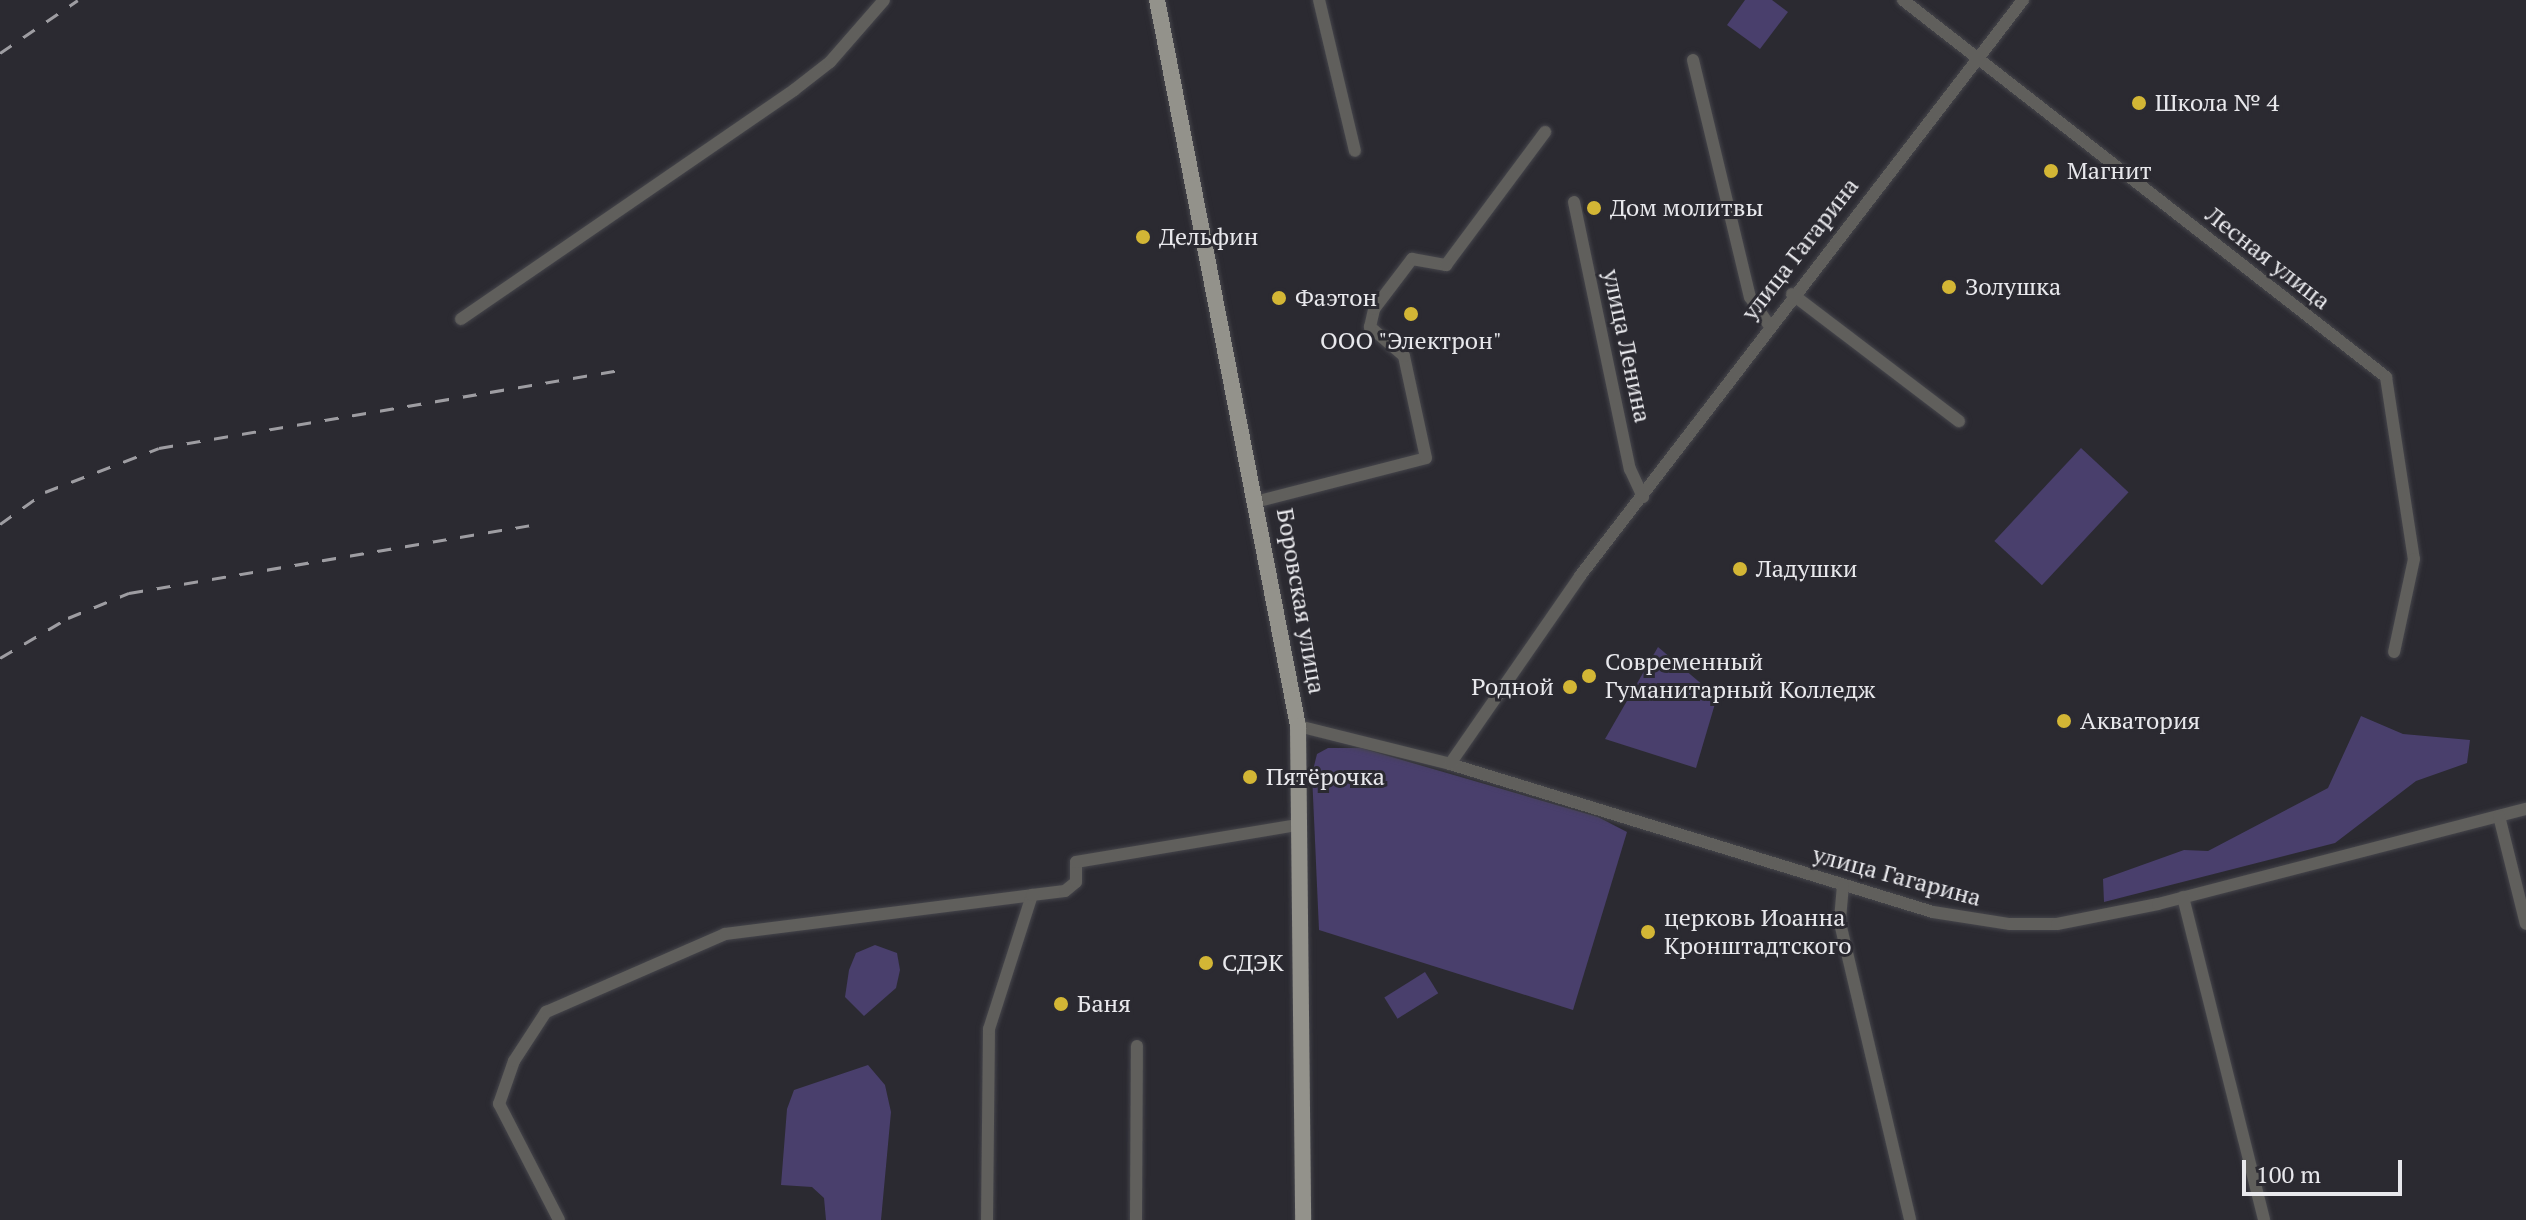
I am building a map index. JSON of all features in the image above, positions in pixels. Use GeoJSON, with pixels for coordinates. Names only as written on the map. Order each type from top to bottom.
{"type":"FeatureCollection","features":[{"type":"Feature","properties":{"kind":"main road","name":"Боровская улица"},"geometry":{"type":"LineString","coordinates":[[1157,0],[1259,501],[1298,726],[1303,1220]]}},
{"type":"Feature","properties":{"kind":"street"},"geometry":{"type":"LineString","coordinates":[[461,319],[794,90],[830,62],[884,0]]}},
{"type":"Feature","properties":{"kind":"street"},"geometry":{"type":"LineString","coordinates":[[1319,0],[1355,151]]}},
{"type":"Feature","properties":{"kind":"street","name":"Лесная улица"},"geometry":{"type":"LineString","coordinates":[[1903,0],[2386,377],[2414,559],[2394,652]]}},
{"type":"Feature","properties":{"kind":"street","name":"улица Гагарина"},"geometry":{"type":"LineString","coordinates":[[1450,764],[1792,294],[2023,0]]}},
{"type":"Feature","properties":{"kind":"street"},"geometry":{"type":"LineString","coordinates":[[1693,60],[1750,297],[1769,325]]}},
{"type":"Feature","properties":{"kind":"street"},"geometry":{"type":"LineString","coordinates":[[1259,501],[1426,458],[1404,356],[1370,327],[1381,294],[1412,259],[1446,265],[1545,132]]}},
{"type":"Feature","properties":{"kind":"street","name":"улица Ленина"},"geometry":{"type":"LineString","coordinates":[[1574,202],[1630,469],[1643,497]]}},
{"type":"Feature","properties":{"kind":"street"},"geometry":{"type":"LineString","coordinates":[[1792,294],[1959,421]]}},
{"type":"Feature","properties":{"kind":"street","name":"улица Гагарина"},"geometry":{"type":"LineString","coordinates":[[1298,726],[1450,764],[1955,918],[2032,926],[2183,897],[2526,809]]}},
{"type":"Feature","properties":{"kind":"street"},"geometry":{"type":"LineString","coordinates":[[2499,816],[2526,924]]}},
{"type":"Feature","properties":{"kind":"street"},"geometry":{"type":"LineString","coordinates":[[559,1220],[499,1104],[514,1061],[546,1012],[725,934],[1065,891],[1076,882],[1076,862],[1298,825]]}},
{"type":"Feature","properties":{"kind":"street"},"geometry":{"type":"LineString","coordinates":[[1843,885],[1840,923],[1910,1220]]}},
{"type":"Feature","properties":{"kind":"street"},"geometry":{"type":"LineString","coordinates":[[987,1220],[989,1029],[1032,895]]}},
{"type":"Feature","properties":{"kind":"street"},"geometry":{"type":"LineString","coordinates":[[2183,897],[2264,1220]]}},
{"type":"Feature","properties":{"kind":"street"},"geometry":{"type":"LineString","coordinates":[[1136,1220],[1137,1046]]}},
{"type":"Feature","properties":{"kind":"shaded area"},"geometry":{"type":"Polygon","coordinates":[[[1745,0],[1772,0],[1788,12],[1760,49],[1727,25],[1745,0]]]}},
{"type":"Feature","properties":{"kind":"shaded area"},"geometry":{"type":"Polygon","coordinates":[[[2081,448],[2129,492],[2042,585],[1994,541],[2081,448]]]}},
{"type":"Feature","properties":{"kind":"shaded area"},"geometry":{"type":"Polygon","coordinates":[[[1658,647],[1717,697],[1696,768],[1605,739],[1658,647]]]}},
{"type":"Feature","properties":{"kind":"shaded area"},"geometry":{"type":"Polygon","coordinates":[[[2361,716],[2403,734],[2470,740],[2467,763],[2416,781],[2335,843],[2104,902],[2103,879],[2184,850],[2208,851],[2328,788],[2361,716]]]}},
{"type":"Feature","properties":{"kind":"shaded area"},"geometry":{"type":"Polygon","coordinates":[[[1328,748],[1361,748],[1598,817],[1627,832],[1573,1010],[1319,930],[1312,774],[1317,754],[1328,748]]]}},
{"type":"Feature","properties":{"kind":"shaded area"},"geometry":{"type":"Polygon","coordinates":[[[875,945],[897,953],[900,970],[896,988],[864,1016],[845,997],[849,970],[856,953],[875,945]]]}},
{"type":"Feature","properties":{"kind":"shaded area"},"geometry":{"type":"Polygon","coordinates":[[[1425,972],[1438,993],[1398,1019],[1384,997],[1425,972]]]}},
{"type":"Feature","properties":{"kind":"shaded area"},"geometry":{"type":"Polygon","coordinates":[[[868,1065],[885,1085],[891,1112],[881,1220],[826,1220],[824,1198],[812,1187],[781,1185],[787,1109],[794,1090],[868,1065]]]}},
{"type":"Feature","properties":{"kind":"railway"},"geometry":{"type":"LineString","coordinates":[[0,53],[78,0]]}},
{"type":"Feature","properties":{"kind":"railway"},"geometry":{"type":"LineString","coordinates":[[0,524],[45,492],[159,448],[627,369]]}},
{"type":"Feature","properties":{"kind":"railway"},"geometry":{"type":"LineString","coordinates":[[0,658],[68,618],[129,593],[542,523]]}},
{"type":"Feature","properties":{"kind":"place","name":"Школа № 4"},"geometry":{"type":"Point","coordinates":[2139,103]}},
{"type":"Feature","properties":{"kind":"place","name":"Магнит"},"geometry":{"type":"Point","coordinates":[2051,171]}},
{"type":"Feature","properties":{"kind":"place","name":"Дом молитвы"},"geometry":{"type":"Point","coordinates":[1594,208]}},
{"type":"Feature","properties":{"kind":"place","name":"Дельфин"},"geometry":{"type":"Point","coordinates":[1143,237]}},
{"type":"Feature","properties":{"kind":"place","name":"Золушка"},"geometry":{"type":"Point","coordinates":[1949,287]}},
{"type":"Feature","properties":{"kind":"place","name":"Фаэтон"},"geometry":{"type":"Point","coordinates":[1279,298]}},
{"type":"Feature","properties":{"kind":"place","name":"ООО \"Электрон\""},"geometry":{"type":"Point","coordinates":[1411,314]}},
{"type":"Feature","properties":{"kind":"place","name":"Ладушки"},"geometry":{"type":"Point","coordinates":[1740,569]}},
{"type":"Feature","properties":{"kind":"place","name":"Современный Гуманитарный Колледж"},"geometry":{"type":"Point","coordinates":[1589,676]}},
{"type":"Feature","properties":{"kind":"place","name":"Родной"},"geometry":{"type":"Point","coordinates":[1570,687]}},
{"type":"Feature","properties":{"kind":"place","name":"Акватория"},"geometry":{"type":"Point","coordinates":[2064,721]}},
{"type":"Feature","properties":{"kind":"place","name":"Пятёрочка"},"geometry":{"type":"Point","coordinates":[1250,777]}},
{"type":"Feature","properties":{"kind":"place","name":"церковь Иоанна Кронштадтского"},"geometry":{"type":"Point","coordinates":[1648,932]}},
{"type":"Feature","properties":{"kind":"place","name":"СДЭК"},"geometry":{"type":"Point","coordinates":[1206,963]}},
{"type":"Feature","properties":{"kind":"place","name":"Баня"},"geometry":{"type":"Point","coordinates":[1061,1004]}}]}
